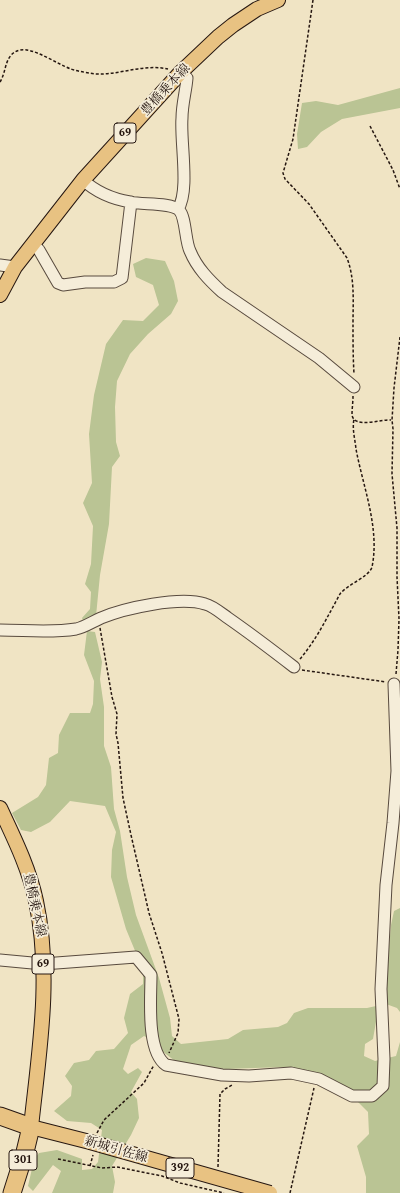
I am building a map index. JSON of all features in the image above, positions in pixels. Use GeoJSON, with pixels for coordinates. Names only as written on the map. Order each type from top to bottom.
{"type":"FeatureCollection","features":[{"type":"Feature","properties":{"kind":"highway"},"geometry":{"type":"LineString","coordinates":[[0,1116],[31,1127]]}},
{"type":"Feature","properties":{"kind":"highway","name":"301"},"geometry":{"type":"LineString","coordinates":[[12,1193],[31,1127]]}},
{"type":"Feature","properties":{"kind":"main road","name":"豊橋乗本線"},"geometry":{"type":"LineString","coordinates":[[0,295],[15,267],[83,180],[182,72],[218,37],[233,25],[257,9],[278,0]]}},
{"type":"Feature","properties":{"kind":"main road","name":"豊橋乗本線"},"geometry":{"type":"LineString","coordinates":[[0,808],[26,866],[36,900],[41,929],[43,964],[41,1037],[31,1127]]}},
{"type":"Feature","properties":{"kind":"main road","name":"新城引佐線"},"geometry":{"type":"LineString","coordinates":[[31,1127],[270,1193]]}},
{"type":"Feature","properties":{"kind":"street"},"geometry":{"type":"LineString","coordinates":[[178,209],[181,204],[184,188],[182,119],[187,78],[182,72]]}},
{"type":"Feature","properties":{"kind":"street"},"geometry":{"type":"LineString","coordinates":[[83,180],[89,186],[110,197],[131,202],[167,205],[178,209],[182,215],[189,250],[197,265],[208,278],[222,292],[319,358],[354,387]]}},
{"type":"Feature","properties":{"kind":"street"},"geometry":{"type":"LineString","coordinates":[[33,244],[40,250],[58,283],[114,282],[122,278],[131,202]]}},
{"type":"Feature","properties":{"kind":"street"},"geometry":{"type":"LineString","coordinates":[[0,265],[15,267]]}},
{"type":"Feature","properties":{"kind":"street"},"geometry":{"type":"LineString","coordinates":[[0,630],[77,629],[87,626],[100,618],[132,609],[189,600],[206,604],[253,635],[294,667]]}},
{"type":"Feature","properties":{"kind":"street"},"geometry":{"type":"LineString","coordinates":[[0,960],[43,964],[136,957],[151,975],[150,1017],[155,1048],[161,1061],[166,1065],[222,1075],[249,1076],[291,1073],[319,1079],[352,1096],[372,1096],[384,1086],[381,982],[386,885],[394,823],[397,771],[394,684]]}},
{"type":"Feature","properties":{"kind":"path"},"geometry":{"type":"LineString","coordinates":[[313,0],[293,139],[283,173],[285,179],[310,204],[347,258],[351,267],[353,277],[354,387],[352,415],[354,419],[353,427],[360,471],[371,516],[374,544],[372,568],[369,573],[350,585],[340,594],[322,626],[294,667],[298,670],[394,684],[398,650],[399,619],[397,528],[392,474],[392,420],[400,337]]}},
{"type":"Feature","properties":{"kind":"path"},"geometry":{"type":"LineString","coordinates":[[0,82],[4,76],[8,59],[13,53],[20,50],[30,51],[71,69],[90,74],[151,67],[165,68],[182,72]]}},
{"type":"Feature","properties":{"kind":"path"},"geometry":{"type":"LineString","coordinates":[[370,126],[393,170],[400,189]]}},
{"type":"Feature","properties":{"kind":"path"},"geometry":{"type":"LineString","coordinates":[[354,419],[358,422],[364,423],[392,420]]}},
{"type":"Feature","properties":{"kind":"path"},"geometry":{"type":"LineString","coordinates":[[90,1166],[93,1145],[100,1126],[104,1120],[144,1083],[154,1065],[161,1061],[172,1049],[178,1033],[179,1019],[162,953],[149,913],[123,798],[116,734],[117,714],[106,663],[100,618]]}},
{"type":"Feature","properties":{"kind":"path"},"geometry":{"type":"LineString","coordinates":[[290,1193],[315,1086],[319,1079]]}},
{"type":"Feature","properties":{"kind":"path"},"geometry":{"type":"LineString","coordinates":[[218,1168],[220,1094],[225,1089],[235,1084]]}},
{"type":"Feature","properties":{"kind":"path"},"geometry":{"type":"LineString","coordinates":[[58,1159],[102,1168],[117,1167],[138,1171],[162,1176],[197,1188],[224,1193]]}},
{"type":"Feature","properties":{"kind":"green space"},"geometry":{"type":"Polygon","coordinates":[[[400,88],[400,108],[342,119],[321,132],[307,147],[298,149],[297,134],[302,103],[316,101],[338,105],[400,88]]]}},
{"type":"Feature","properties":{"kind":"green space"},"geometry":{"type":"Polygon","coordinates":[[[146,258],[165,261],[174,281],[178,301],[171,314],[148,334],[130,354],[117,381],[115,407],[116,442],[120,456],[112,467],[109,524],[100,575],[96,616],[84,623],[82,618],[90,609],[91,592],[85,584],[91,564],[93,526],[83,503],[92,483],[89,434],[94,395],[106,344],[123,320],[143,321],[159,305],[153,285],[136,277],[133,264],[146,258]]]}},
{"type":"Feature","properties":{"kind":"green space"},"geometry":{"type":"Polygon","coordinates":[[[87,631],[95,632],[102,662],[100,679],[104,707],[104,746],[111,767],[114,809],[120,831],[127,877],[136,915],[159,978],[170,1018],[172,1036],[181,1044],[228,1039],[243,1030],[278,1027],[287,1023],[294,1013],[308,1008],[367,1008],[376,1006],[377,1016],[373,1039],[365,1044],[364,1056],[375,1061],[396,1056],[400,1042],[400,1193],[366,1193],[366,1177],[357,1146],[369,1134],[368,1112],[346,1090],[318,1075],[284,1067],[226,1069],[196,1067],[175,1061],[162,1051],[158,1043],[144,1036],[131,1045],[123,1069],[128,1074],[138,1068],[142,1072],[131,1092],[137,1099],[139,1118],[131,1135],[112,1166],[115,1182],[113,1193],[52,1193],[61,1171],[53,1165],[33,1191],[28,1186],[34,1160],[39,1153],[57,1150],[82,1159],[82,1170],[92,1169],[98,1162],[102,1130],[91,1123],[67,1121],[54,1111],[71,1096],[72,1086],[65,1076],[74,1063],[89,1060],[96,1051],[114,1049],[128,1033],[124,1018],[130,994],[143,984],[143,970],[126,929],[111,877],[112,850],[116,832],[105,806],[70,801],[50,822],[31,832],[21,830],[12,813],[38,797],[46,785],[49,758],[58,753],[59,735],[70,713],[90,713],[93,704],[94,681],[84,655],[87,631]]]}},
{"type":"Feature","properties":{"kind":"green space"},"geometry":{"type":"Polygon","coordinates":[[[400,908],[400,1012],[397,1008],[386,1004],[385,992],[391,925],[394,911],[400,908]]]}}]}
